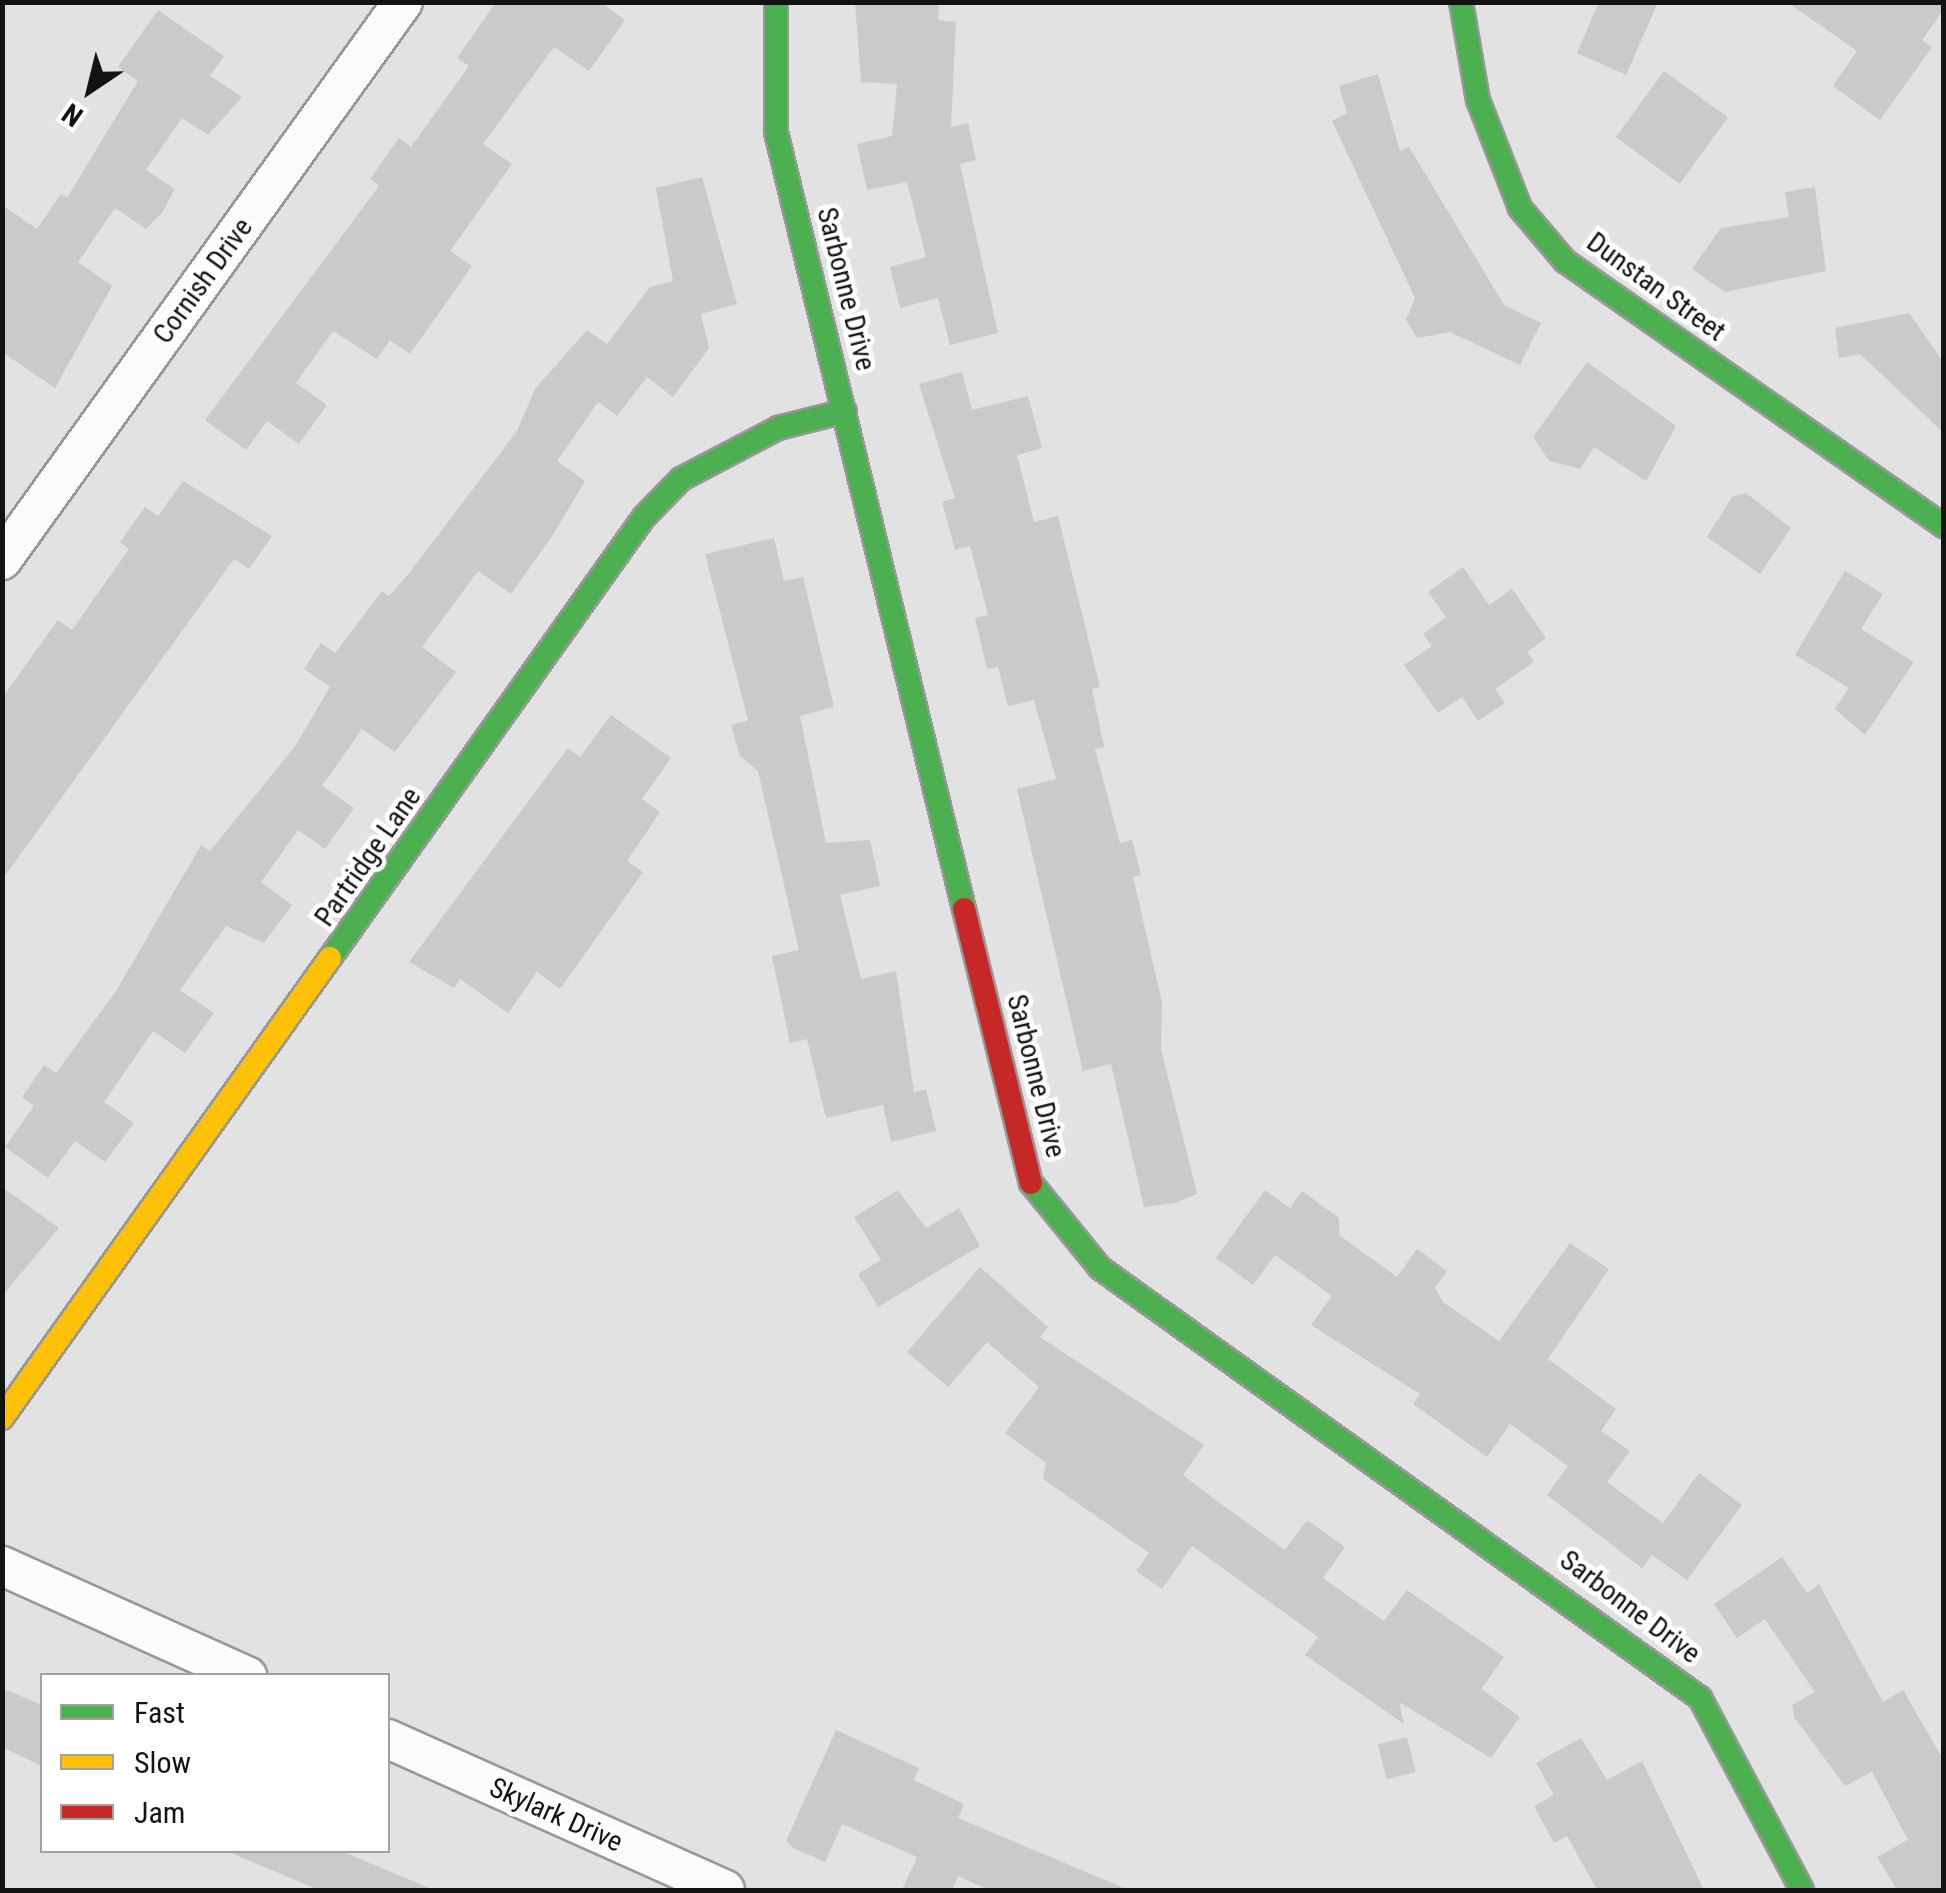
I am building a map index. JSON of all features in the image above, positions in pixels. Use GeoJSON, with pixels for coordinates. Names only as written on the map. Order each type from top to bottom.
{"type":"FeatureCollection","features":[{"type":"Feature","properties":{"kind":"street","name":"Cornish Drive"},"geometry":{"type":"LineString","coordinates":[[2,560],[402,2]]}},
{"type":"Feature","properties":{"kind":"street","name":"Sarbonne Drive"},"geometry":{"type":"LineString","coordinates":[[776,2],[776,132],[1031,1184],[1100,1268],[1700,1698],[1802,1890]]}},
{"type":"Feature","properties":{"kind":"street","name":"Dunstan Street"},"geometry":{"type":"LineString","coordinates":[[1461,2],[1478,100],[1520,208],[1565,261],[1944,526]]}},
{"type":"Feature","properties":{"kind":"street","name":"Partridge Lane"},"geometry":{"type":"LineString","coordinates":[[2,1418],[644,516],[681,479],[778,428],[846,411]]}},
{"type":"Feature","properties":{"kind":"street"},"geometry":{"type":"LineString","coordinates":[[2,1566],[240,1673]]}},
{"type":"Feature","properties":{"kind":"street","name":"Skylark Drive"},"geometry":{"type":"LineString","coordinates":[[390,1740],[726,1890]]}},
{"type":"Feature","properties":{"kind":"building"},"geometry":{"type":"Polygon","coordinates":[[[496,2],[600,2],[625,20],[589,71],[554,47],[483,144],[512,164],[450,251],[472,266],[410,354],[390,340],[377,359],[333,331],[296,383],[327,405],[299,444],[267,421],[246,450],[205,420],[379,186],[370,179],[399,138],[411,147],[469,66],[457,58],[496,2]]]}},
{"type":"Feature","properties":{"kind":"building"},"geometry":{"type":"Polygon","coordinates":[[[855,2],[939,2],[938,20],[956,22],[951,127],[968,123],[976,160],[960,164],[998,333],[950,345],[938,298],[900,308],[890,267],[926,257],[907,182],[867,190],[857,144],[892,136],[897,84],[861,82],[855,2]]]}},
{"type":"Feature","properties":{"kind":"building"},"geometry":{"type":"Polygon","coordinates":[[[1599,2],[1658,2],[1626,75],[1577,53],[1599,2]]]}},
{"type":"Feature","properties":{"kind":"building"},"geometry":{"type":"Polygon","coordinates":[[[1787,2],[1944,2],[1944,9],[1922,40],[1932,47],[1880,120],[1833,86],[1857,51],[1787,2]]]}},
{"type":"Feature","properties":{"kind":"building"},"geometry":{"type":"Polygon","coordinates":[[[158,10],[224,56],[210,76],[242,97],[208,135],[182,118],[146,170],[175,189],[162,213],[146,229],[115,208],[78,262],[112,286],[55,388],[2,352],[2,205],[37,229],[61,194],[67,198],[138,81],[118,67],[158,10]]]}},
{"type":"Feature","properties":{"kind":"building"},"geometry":{"type":"Polygon","coordinates":[[[1664,71],[1728,117],[1680,184],[1616,137],[1664,71]]]}},
{"type":"Feature","properties":{"kind":"building"},"geometry":{"type":"Polygon","coordinates":[[[1378,74],[1400,151],[1409,147],[1504,305],[1541,323],[1520,365],[1450,332],[1417,338],[1406,320],[1415,298],[1332,121],[1347,113],[1339,86],[1378,74]]]}},
{"type":"Feature","properties":{"kind":"building"},"geometry":{"type":"Polygon","coordinates":[[[702,177],[737,304],[701,314],[709,348],[673,397],[647,377],[617,416],[598,402],[557,461],[585,481],[553,535],[511,594],[478,571],[422,647],[456,672],[395,752],[362,729],[322,786],[354,808],[325,849],[298,830],[261,882],[292,905],[264,943],[226,926],[180,990],[214,1013],[185,1053],[153,1031],[104,1102],[134,1123],[105,1162],[75,1141],[48,1178],[5,1147],[34,1106],[22,1097],[44,1065],[56,1073],[116,991],[201,845],[210,851],[296,745],[330,687],[304,669],[321,643],[335,653],[382,591],[389,596],[407,576],[517,431],[535,389],[587,330],[607,344],[650,287],[673,281],[656,188],[702,177]]]}},
{"type":"Feature","properties":{"kind":"building"},"geometry":{"type":"Polygon","coordinates":[[[1815,187],[1826,271],[1725,292],[1692,269],[1721,228],[1789,217],[1785,192],[1815,187]]]}},
{"type":"Feature","properties":{"kind":"building"},"geometry":{"type":"Polygon","coordinates":[[[1909,313],[1944,363],[1944,433],[1860,354],[1839,358],[1835,328],[1909,313]]]}},
{"type":"Feature","properties":{"kind":"building"},"geometry":{"type":"Polygon","coordinates":[[[1587,362],[1676,426],[1646,481],[1594,447],[1580,469],[1549,461],[1533,437],[1587,362]]]}},
{"type":"Feature","properties":{"kind":"building"},"geometry":{"type":"Polygon","coordinates":[[[962,372],[972,410],[1028,396],[1042,448],[1017,455],[1034,522],[1058,516],[1100,687],[1092,689],[1104,747],[1095,749],[1120,843],[1132,840],[1141,875],[1133,877],[1162,1002],[1161,1050],[1197,1194],[1175,1203],[1144,1207],[1111,1064],[1083,1071],[1017,789],[1056,779],[1034,700],[1008,706],[998,667],[987,669],[975,618],[988,615],[970,546],[955,550],[942,502],[955,498],[919,384],[962,372]]]}},
{"type":"Feature","properties":{"kind":"building"},"geometry":{"type":"Polygon","coordinates":[[[183,481],[272,536],[249,569],[234,559],[2,880],[2,698],[58,620],[72,630],[129,549],[120,542],[145,507],[158,516],[183,481]]]}},
{"type":"Feature","properties":{"kind":"building"},"geometry":{"type":"Polygon","coordinates":[[[1746,493],[1791,528],[1760,574],[1707,537],[1732,497],[1746,493]]]}},
{"type":"Feature","properties":{"kind":"building"},"geometry":{"type":"Polygon","coordinates":[[[774,538],[784,581],[803,577],[834,707],[800,716],[826,843],[870,840],[880,886],[840,895],[861,979],[896,971],[914,1092],[926,1089],[936,1131],[891,1142],[883,1105],[826,1118],[807,1039],[790,1043],[772,956],[799,950],[758,771],[740,756],[731,725],[748,720],[705,554],[774,538]]]}},
{"type":"Feature","properties":{"kind":"building"},"geometry":{"type":"Polygon","coordinates":[[[1463,567],[1489,605],[1512,589],[1546,638],[1527,652],[1534,662],[1495,689],[1505,703],[1478,721],[1462,697],[1438,713],[1404,665],[1432,646],[1423,634],[1446,617],[1428,592],[1463,567]]]}},
{"type":"Feature","properties":{"kind":"building"},"geometry":{"type":"Polygon","coordinates":[[[1845,571],[1883,594],[1861,629],[1914,662],[1865,735],[1835,709],[1849,688],[1795,655],[1845,571]]]}},
{"type":"Feature","properties":{"kind":"building"},"geometry":{"type":"Polygon","coordinates":[[[611,715],[671,758],[642,799],[660,812],[627,861],[643,872],[560,989],[537,972],[508,1013],[460,979],[454,988],[409,962],[568,748],[580,757],[611,715]]]}},
{"type":"Feature","properties":{"kind":"building"},"geometry":{"type":"Polygon","coordinates":[[[2,1187],[59,1228],[2,1296],[2,1187]]]}},
{"type":"Feature","properties":{"kind":"building"},"geometry":{"type":"Polygon","coordinates":[[[898,1190],[926,1228],[959,1208],[980,1246],[878,1307],[858,1274],[881,1260],[854,1217],[898,1190]]]}},
{"type":"Feature","properties":{"kind":"building"},"geometry":{"type":"Polygon","coordinates":[[[1265,1190],[1290,1208],[1302,1191],[1339,1218],[1339,1235],[1397,1277],[1417,1249],[1447,1271],[1435,1288],[1443,1302],[1499,1341],[1570,1243],[1609,1269],[1548,1359],[1616,1409],[1601,1431],[1630,1451],[1607,1482],[1663,1523],[1699,1473],[1742,1505],[1687,1580],[1652,1555],[1642,1568],[1547,1495],[1568,1466],[1510,1424],[1487,1457],[1413,1404],[1420,1394],[1311,1325],[1332,1296],[1275,1255],[1253,1285],[1216,1258],[1265,1190]]]}},
{"type":"Feature","properties":{"kind":"building"},"geometry":{"type":"Polygon","coordinates":[[[980,1267],[1048,1327],[1040,1337],[1204,1445],[1183,1475],[1221,1504],[1285,1550],[1307,1520],[1345,1547],[1323,1578],[1384,1621],[1407,1590],[1504,1657],[1481,1689],[1520,1717],[1491,1758],[1399,1702],[1404,1724],[1305,1655],[1318,1637],[1192,1546],[1162,1589],[1136,1571],[1149,1553],[1043,1479],[1046,1463],[1005,1433],[1039,1387],[987,1342],[948,1387],[907,1352],[980,1267]]]}},
{"type":"Feature","properties":{"kind":"building"},"geometry":{"type":"Polygon","coordinates":[[[1782,1557],[1807,1593],[1819,1584],[1883,1702],[1903,1690],[1944,1761],[1944,1890],[1897,1890],[1877,1857],[1908,1840],[1872,1772],[1845,1786],[1794,1717],[1792,1705],[1815,1692],[1765,1619],[1737,1638],[1714,1604],[1782,1557]]]}},
{"type":"Feature","properties":{"kind":"building"},"geometry":{"type":"Polygon","coordinates":[[[2,1688],[40,1704],[40,1765],[2,1747],[2,1688]]]}},
{"type":"Feature","properties":{"kind":"building"},"geometry":{"type":"Polygon","coordinates":[[[836,1730],[919,1768],[914,1780],[964,1804],[958,1818],[1129,1890],[989,1890],[958,1876],[952,1890],[902,1890],[917,1857],[842,1824],[825,1862],[793,1848],[786,1841],[836,1730]]]}},
{"type":"Feature","properties":{"kind":"building"},"geometry":{"type":"Polygon","coordinates":[[[1407,1737],[1416,1772],[1387,1779],[1378,1744],[1407,1737]]]}},
{"type":"Feature","properties":{"kind":"building"},"geometry":{"type":"Polygon","coordinates":[[[1581,1738],[1607,1780],[1642,1761],[1704,1890],[1597,1890],[1567,1836],[1554,1843],[1534,1806],[1554,1795],[1536,1763],[1581,1738]]]}},
{"type":"Feature","properties":{"kind":"building"},"geometry":{"type":"Polygon","coordinates":[[[231,1853],[346,1853],[434,1890],[319,1890],[231,1853]]]}},
{"type":"Feature","properties":{"kind":"traffic: fast"},"geometry":{"type":"LineString","coordinates":[[776,2],[776,132],[964,909]]}},
{"type":"Feature","properties":{"kind":"traffic: fast"},"geometry":{"type":"LineString","coordinates":[[1461,2],[1478,100],[1520,208],[1565,261],[1944,526]]}},
{"type":"Feature","properties":{"kind":"traffic: fast"},"geometry":{"type":"LineString","coordinates":[[330,958],[644,517],[681,479],[778,428],[845,411]]}},
{"type":"Feature","properties":{"kind":"traffic: fast"},"geometry":{"type":"LineString","coordinates":[[1031,1183],[1100,1268],[1700,1698],[1802,1890]]}},
{"type":"Feature","properties":{"kind":"traffic: slow"},"geometry":{"type":"LineString","coordinates":[[2,1418],[330,958]]}},
{"type":"Feature","properties":{"kind":"traffic: jam"},"geometry":{"type":"LineString","coordinates":[[964,909],[1031,1183]]}}]}
